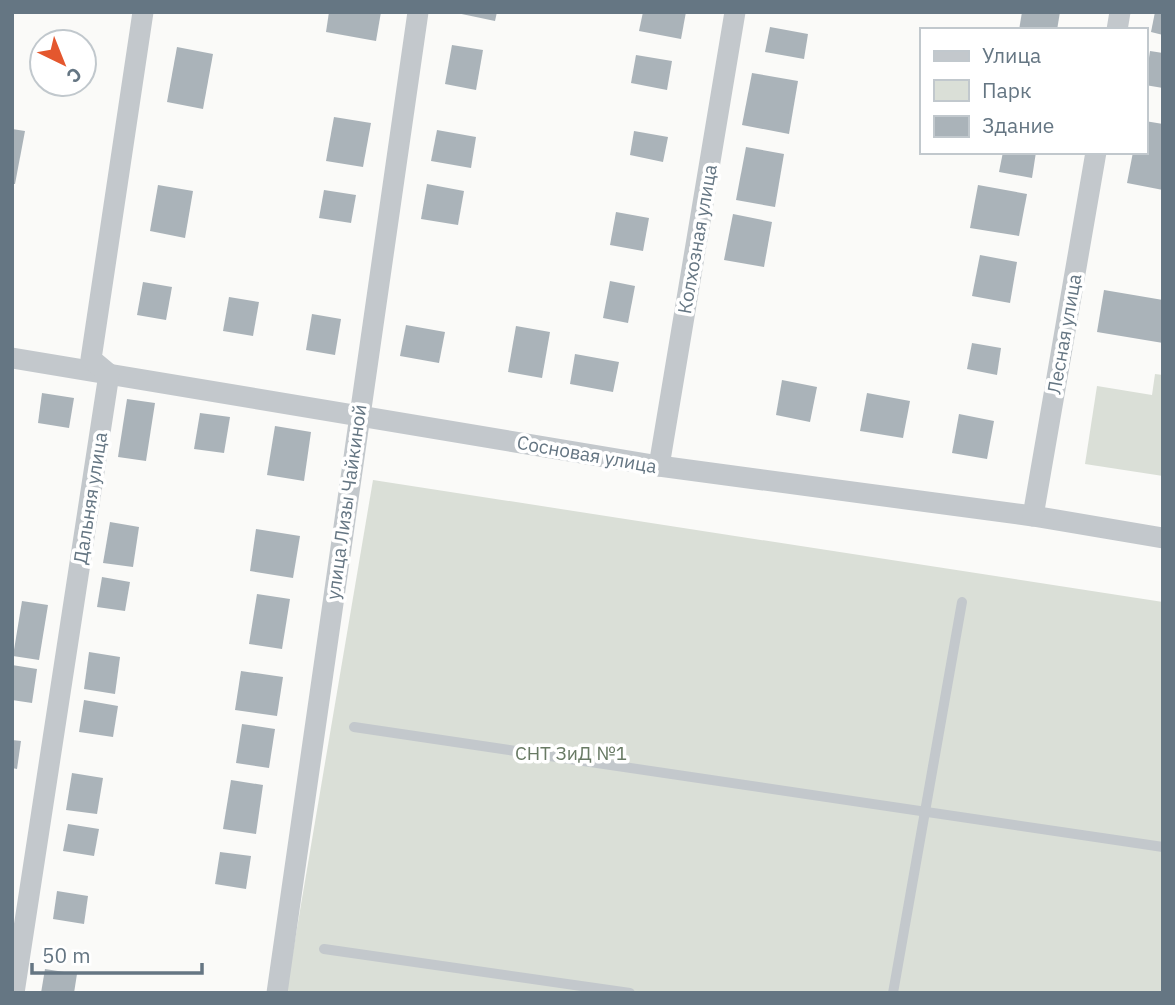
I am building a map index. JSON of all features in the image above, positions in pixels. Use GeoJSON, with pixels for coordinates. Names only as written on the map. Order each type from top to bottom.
{"type":"FeatureCollection","features":[{"type":"Feature","properties":{"kind":"street"},"geometry":{"type":"LineString","coordinates":[[109,374],[91,359],[143,12]]}},
{"type":"Feature","properties":{"kind":"street","name":"улица Лизы Чайкиной"},"geometry":{"type":"LineString","coordinates":[[277,993],[418,12]]}},
{"type":"Feature","properties":{"kind":"street","name":"Колхозная улица"},"geometry":{"type":"LineString","coordinates":[[659,466],[735,12]]}},
{"type":"Feature","properties":{"kind":"street","name":"Лесная улица"},"geometry":{"type":"LineString","coordinates":[[1033,516],[1096,154]]}},
{"type":"Feature","properties":{"kind":"street","name":"Сосновая улица"},"geometry":{"type":"LineString","coordinates":[[12,358],[659,466],[1033,516],[1163,538]]}},
{"type":"Feature","properties":{"kind":"street","name":"Дальняя улица"},"geometry":{"type":"LineString","coordinates":[[15,993],[109,374]]}},
{"type":"Feature","properties":{"kind":"lane"},"geometry":{"type":"LineString","coordinates":[[893,993],[927,812],[961,602]]}},
{"type":"Feature","properties":{"kind":"lane"},"geometry":{"type":"LineString","coordinates":[[354,727],[1163,847]]}},
{"type":"Feature","properties":{"kind":"lane"},"geometry":{"type":"LineString","coordinates":[[324,949],[630,993]]}},
{"type":"Feature","properties":{"kind":"green space"},"geometry":{"type":"Polygon","coordinates":[[[1155,374],[1163,375],[1163,476],[1085,464],[1097,386],[1152,395],[1155,374]]]}},
{"type":"Feature","properties":{"kind":"green space","name":"СНТ ЗиД №1"},"geometry":{"type":"Polygon","coordinates":[[[373,480],[1163,602],[1163,993],[286,993],[373,480]]]}},
{"type":"Feature","properties":{"kind":"building"},"geometry":{"type":"Polygon","coordinates":[[[329,12],[381,12],[376,41],[326,32],[329,12]]]}},
{"type":"Feature","properties":{"kind":"building"},"geometry":{"type":"Polygon","coordinates":[[[452,12],[497,12],[495,21],[452,12]]]}},
{"type":"Feature","properties":{"kind":"building"},"geometry":{"type":"Polygon","coordinates":[[[643,12],[686,12],[681,39],[639,31],[643,12]]]}},
{"type":"Feature","properties":{"kind":"building"},"geometry":{"type":"Polygon","coordinates":[[[1022,12],[1060,12],[1057,28],[1019,28],[1022,12]]]}},
{"type":"Feature","properties":{"kind":"building"},"geometry":{"type":"Polygon","coordinates":[[[1155,12],[1163,12],[1163,35],[1151,32],[1155,12]]]}},
{"type":"Feature","properties":{"kind":"building"},"geometry":{"type":"Polygon","coordinates":[[[770,27],[808,34],[804,59],[765,52],[770,27]]]}},
{"type":"Feature","properties":{"kind":"building"},"geometry":{"type":"Polygon","coordinates":[[[452,45],[483,50],[476,90],[445,84],[452,45]]]}},
{"type":"Feature","properties":{"kind":"building"},"geometry":{"type":"Polygon","coordinates":[[[177,47],[213,54],[203,109],[167,102],[177,47]]]}},
{"type":"Feature","properties":{"kind":"building"},"geometry":{"type":"Polygon","coordinates":[[[1150,51],[1163,53],[1163,88],[1147,85],[1150,51]]]}},
{"type":"Feature","properties":{"kind":"building"},"geometry":{"type":"Polygon","coordinates":[[[636,55],[672,61],[667,90],[631,83],[636,55]]]}},
{"type":"Feature","properties":{"kind":"building"},"geometry":{"type":"Polygon","coordinates":[[[752,73],[798,81],[789,134],[742,125],[752,73]]]}},
{"type":"Feature","properties":{"kind":"building"},"geometry":{"type":"Polygon","coordinates":[[[334,117],[371,123],[363,167],[326,161],[334,117]]]}},
{"type":"Feature","properties":{"kind":"building"},"geometry":{"type":"Polygon","coordinates":[[[1147,121],[1163,124],[1163,190],[1127,183],[1133,154],[1147,154],[1147,121]]]}},
{"type":"Feature","properties":{"kind":"building"},"geometry":{"type":"Polygon","coordinates":[[[12,129],[25,131],[15,184],[12,184],[12,129]]]}},
{"type":"Feature","properties":{"kind":"building"},"geometry":{"type":"Polygon","coordinates":[[[437,130],[476,137],[471,168],[431,161],[437,130]]]}},
{"type":"Feature","properties":{"kind":"building"},"geometry":{"type":"Polygon","coordinates":[[[634,131],[668,137],[663,162],[630,155],[634,131]]]}},
{"type":"Feature","properties":{"kind":"building"},"geometry":{"type":"Polygon","coordinates":[[[746,147],[784,154],[775,207],[736,200],[746,147]]]}},
{"type":"Feature","properties":{"kind":"building"},"geometry":{"type":"Polygon","coordinates":[[[1003,154],[1036,154],[1032,178],[999,172],[1003,154]]]}},
{"type":"Feature","properties":{"kind":"building"},"geometry":{"type":"Polygon","coordinates":[[[427,184],[464,191],[458,225],[421,219],[427,184]]]}},
{"type":"Feature","properties":{"kind":"building"},"geometry":{"type":"Polygon","coordinates":[[[158,185],[193,191],[185,238],[150,231],[158,185]]]}},
{"type":"Feature","properties":{"kind":"building"},"geometry":{"type":"Polygon","coordinates":[[[978,185],[1027,194],[1019,236],[970,228],[978,185]]]}},
{"type":"Feature","properties":{"kind":"building"},"geometry":{"type":"Polygon","coordinates":[[[324,190],[356,195],[351,223],[319,218],[324,190]]]}},
{"type":"Feature","properties":{"kind":"building"},"geometry":{"type":"Polygon","coordinates":[[[616,212],[649,218],[643,251],[610,245],[616,212]]]}},
{"type":"Feature","properties":{"kind":"building"},"geometry":{"type":"Polygon","coordinates":[[[733,214],[772,222],[764,267],[724,260],[733,214]]]}},
{"type":"Feature","properties":{"kind":"building"},"geometry":{"type":"Polygon","coordinates":[[[980,255],[1017,262],[1010,303],[972,296],[980,255]]]}},
{"type":"Feature","properties":{"kind":"building"},"geometry":{"type":"Polygon","coordinates":[[[610,281],[635,286],[628,323],[603,318],[610,281]]]}},
{"type":"Feature","properties":{"kind":"building"},"geometry":{"type":"Polygon","coordinates":[[[143,282],[172,287],[166,320],[137,315],[143,282]]]}},
{"type":"Feature","properties":{"kind":"building"},"geometry":{"type":"Polygon","coordinates":[[[1104,290],[1163,300],[1163,343],[1097,332],[1104,290]]]}},
{"type":"Feature","properties":{"kind":"building"},"geometry":{"type":"Polygon","coordinates":[[[229,297],[259,302],[253,336],[223,331],[229,297]]]}},
{"type":"Feature","properties":{"kind":"building"},"geometry":{"type":"Polygon","coordinates":[[[312,314],[341,319],[335,355],[306,350],[312,314]]]}},
{"type":"Feature","properties":{"kind":"building"},"geometry":{"type":"Polygon","coordinates":[[[406,325],[445,332],[439,363],[400,356],[406,325]]]}},
{"type":"Feature","properties":{"kind":"building"},"geometry":{"type":"Polygon","coordinates":[[[516,326],[550,332],[542,378],[508,372],[516,326]]]}},
{"type":"Feature","properties":{"kind":"building"},"geometry":{"type":"Polygon","coordinates":[[[972,343],[1001,348],[997,375],[967,369],[972,343]]]}},
{"type":"Feature","properties":{"kind":"building"},"geometry":{"type":"Polygon","coordinates":[[[575,354],[619,362],[613,392],[570,384],[575,354]]]}},
{"type":"Feature","properties":{"kind":"building"},"geometry":{"type":"Polygon","coordinates":[[[782,380],[817,387],[810,422],[776,415],[782,380]]]}},
{"type":"Feature","properties":{"kind":"building"},"geometry":{"type":"Polygon","coordinates":[[[42,393],[74,398],[69,428],[38,423],[42,393]]]}},
{"type":"Feature","properties":{"kind":"building"},"geometry":{"type":"Polygon","coordinates":[[[867,393],[910,401],[903,438],[860,431],[867,393]]]}},
{"type":"Feature","properties":{"kind":"building"},"geometry":{"type":"Polygon","coordinates":[[[127,399],[155,403],[146,461],[118,457],[127,399]]]}},
{"type":"Feature","properties":{"kind":"building"},"geometry":{"type":"Polygon","coordinates":[[[200,413],[230,417],[224,453],[194,449],[200,413]]]}},
{"type":"Feature","properties":{"kind":"building"},"geometry":{"type":"Polygon","coordinates":[[[959,414],[994,421],[987,459],[952,453],[959,414]]]}},
{"type":"Feature","properties":{"kind":"building"},"geometry":{"type":"Polygon","coordinates":[[[275,426],[311,432],[304,481],[267,475],[275,426]]]}},
{"type":"Feature","properties":{"kind":"building"},"geometry":{"type":"Polygon","coordinates":[[[110,522],[139,527],[133,567],[103,563],[110,522]]]}},
{"type":"Feature","properties":{"kind":"building"},"geometry":{"type":"Polygon","coordinates":[[[256,529],[300,536],[293,578],[250,571],[256,529]]]}},
{"type":"Feature","properties":{"kind":"building"},"geometry":{"type":"Polygon","coordinates":[[[102,577],[130,582],[125,611],[97,607],[102,577]]]}},
{"type":"Feature","properties":{"kind":"building"},"geometry":{"type":"Polygon","coordinates":[[[257,594],[290,599],[282,649],[249,644],[257,594]]]}},
{"type":"Feature","properties":{"kind":"building"},"geometry":{"type":"Polygon","coordinates":[[[22,601],[48,605],[39,660],[13,656],[22,601]]]}},
{"type":"Feature","properties":{"kind":"building"},"geometry":{"type":"Polygon","coordinates":[[[89,652],[120,657],[115,694],[84,689],[89,652]]]}},
{"type":"Feature","properties":{"kind":"building"},"geometry":{"type":"Polygon","coordinates":[[[12,665],[37,669],[32,703],[12,700],[12,665]]]}},
{"type":"Feature","properties":{"kind":"building"},"geometry":{"type":"Polygon","coordinates":[[[241,671],[283,677],[277,716],[235,710],[241,671]]]}},
{"type":"Feature","properties":{"kind":"building"},"geometry":{"type":"Polygon","coordinates":[[[84,700],[118,706],[113,737],[79,732],[84,700]]]}},
{"type":"Feature","properties":{"kind":"building"},"geometry":{"type":"Polygon","coordinates":[[[242,724],[275,729],[269,768],[236,763],[242,724]]]}},
{"type":"Feature","properties":{"kind":"building"},"geometry":{"type":"Polygon","coordinates":[[[12,740],[21,741],[17,769],[12,768],[12,740]]]}},
{"type":"Feature","properties":{"kind":"building"},"geometry":{"type":"Polygon","coordinates":[[[72,773],[103,778],[97,814],[66,810],[72,773]]]}},
{"type":"Feature","properties":{"kind":"building"},"geometry":{"type":"Polygon","coordinates":[[[231,780],[263,785],[256,834],[223,829],[231,780]]]}},
{"type":"Feature","properties":{"kind":"building"},"geometry":{"type":"Polygon","coordinates":[[[68,824],[99,829],[94,856],[63,851],[68,824]]]}},
{"type":"Feature","properties":{"kind":"building"},"geometry":{"type":"Polygon","coordinates":[[[220,852],[251,856],[246,889],[215,884],[220,852]]]}},
{"type":"Feature","properties":{"kind":"building"},"geometry":{"type":"Polygon","coordinates":[[[57,891],[88,896],[84,924],[53,919],[57,891]]]}},
{"type":"Feature","properties":{"kind":"building"},"geometry":{"type":"Polygon","coordinates":[[[45,969],[77,974],[74,993],[41,993],[45,969]]]}}]}
